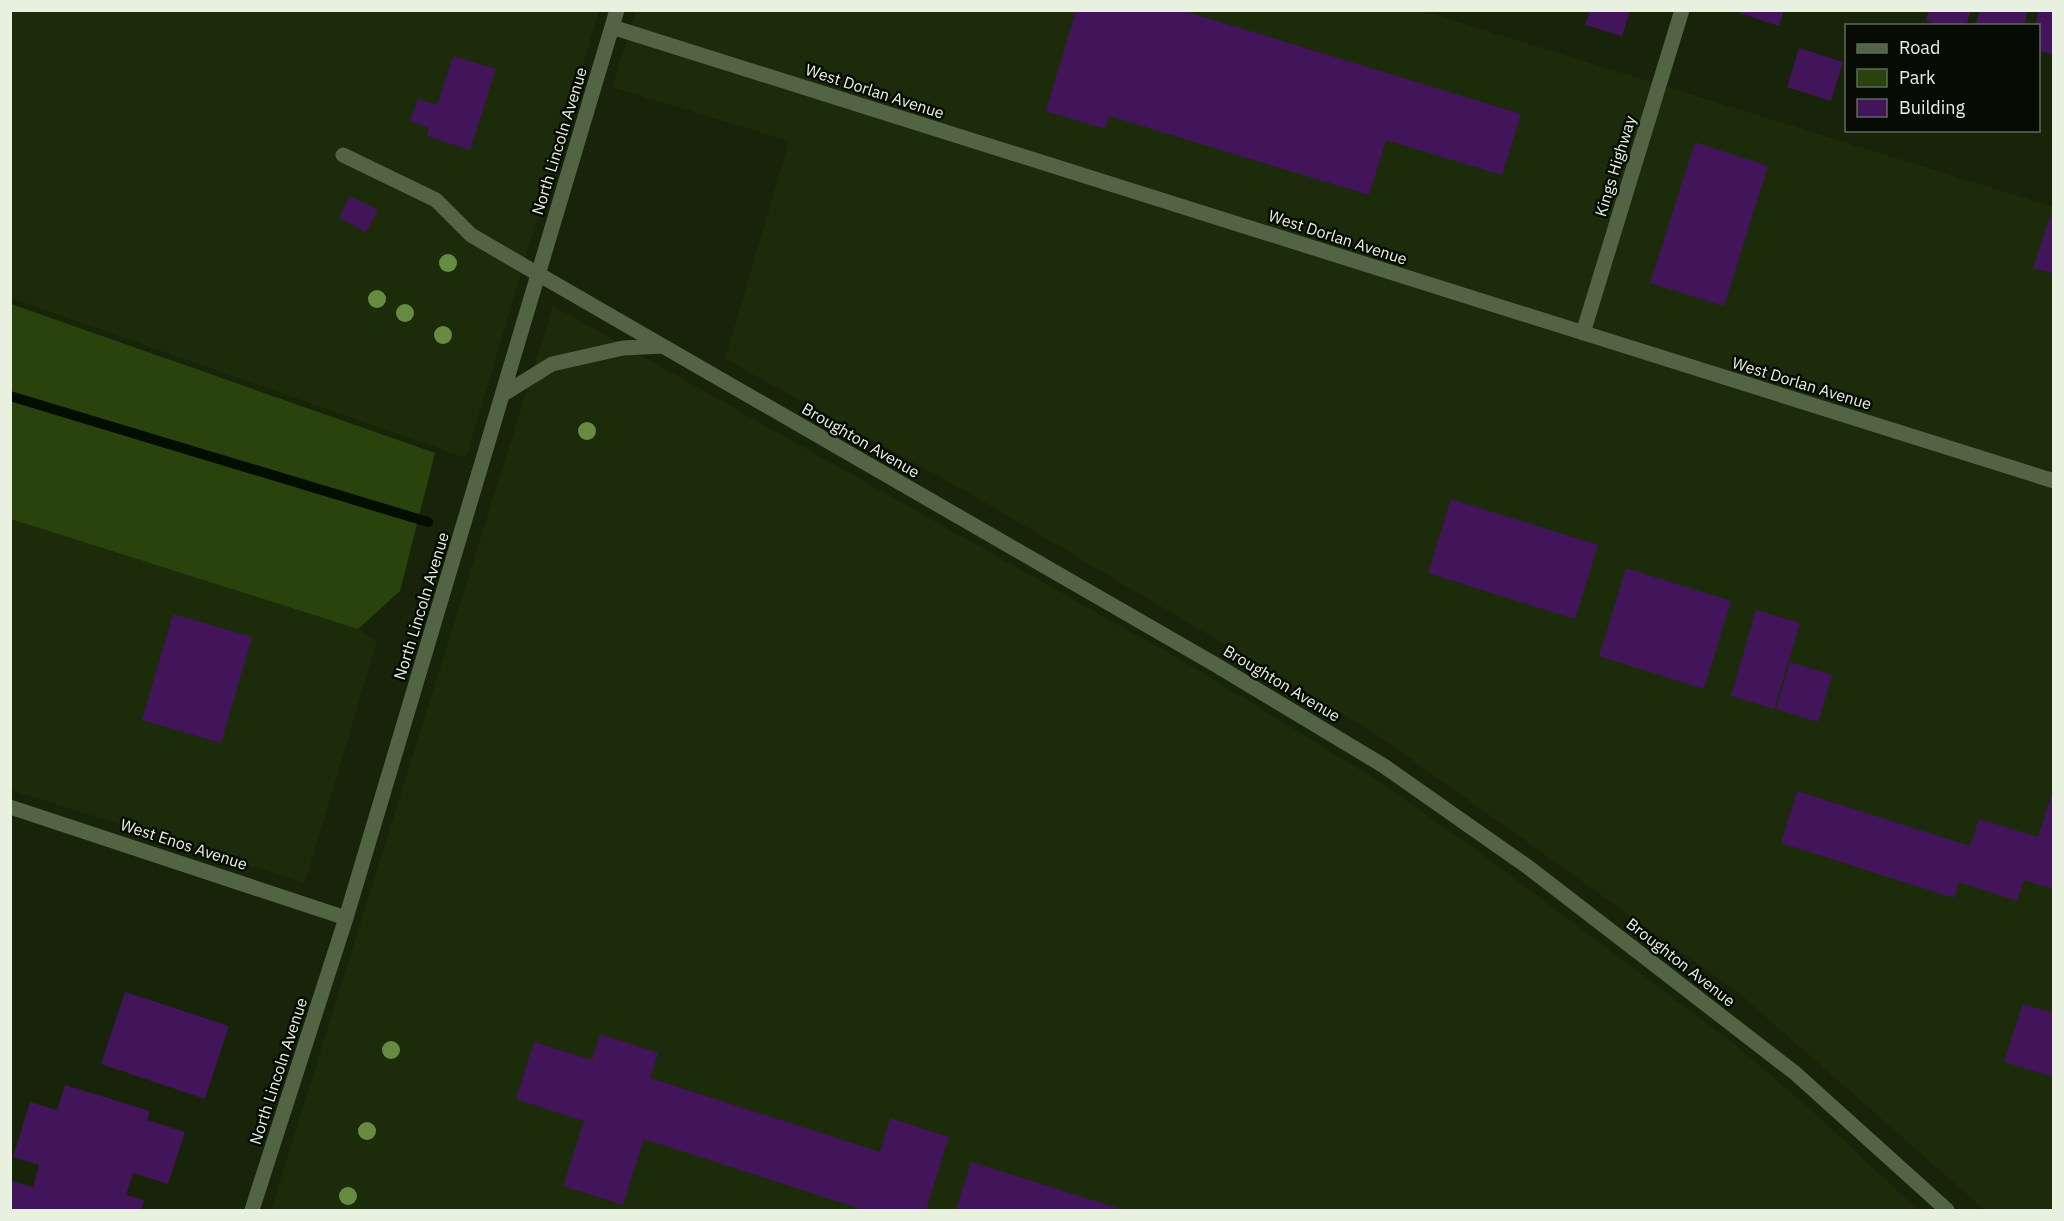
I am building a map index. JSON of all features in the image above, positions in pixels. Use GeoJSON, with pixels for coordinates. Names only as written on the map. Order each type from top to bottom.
{"type":"FeatureCollection","features":[{"type":"Feature","properties":{"kind":"street","name":"North Lincoln Avenue"},"geometry":{"type":"LineString","coordinates":[[252,1210],[346,918],[617,10]]}},
{"type":"Feature","properties":{"kind":"street","name":"Kings Highway"},"geometry":{"type":"LineString","coordinates":[[1583,333],[1682,10]]}},
{"type":"Feature","properties":{"kind":"street","name":"West Dorlan Avenue"},"geometry":{"type":"LineString","coordinates":[[612,27],[2054,481]]}},
{"type":"Feature","properties":{"kind":"street","name":"Broughton Avenue"},"geometry":{"type":"LineString","coordinates":[[343,155],[436,200],[471,235],[1216,665],[1384,766],[1528,867],[1795,1073],[1947,1210]]}},
{"type":"Feature","properties":{"kind":"street"},"geometry":{"type":"LineString","coordinates":[[502,395],[552,364],[622,348],[663,346]]}},
{"type":"Feature","properties":{"kind":"street","name":"West Enos Avenue"},"geometry":{"type":"LineString","coordinates":[[10,807],[346,918]]}},
{"type":"Feature","properties":{"kind":"shaded area"},"geometry":{"type":"Polygon","coordinates":[[[11,11],[599,11],[466,458],[11,298],[11,11]]]}},
{"type":"Feature","properties":{"kind":"shaded area"},"geometry":{"type":"Polygon","coordinates":[[[636,11],[1423,11],[2053,207],[2053,1210],[1985,1210],[1740,994],[1373,732],[971,494],[725,359],[789,141],[612,87],[636,11]]]}},
{"type":"Feature","properties":{"kind":"shaded area"},"geometry":{"type":"Polygon","coordinates":[[[553,306],[1195,668],[1381,783],[1475,849],[1743,1051],[1820,1118],[1918,1210],[271,1210],[553,306]]]}},
{"type":"Feature","properties":{"kind":"shaded area"},"geometry":{"type":"Polygon","coordinates":[[[11,519],[358,629],[377,641],[305,883],[11,790],[11,519]]]}},
{"type":"Feature","properties":{"kind":"green space"},"geometry":{"type":"Polygon","coordinates":[[[11,304],[435,453],[400,591],[358,629],[11,519],[11,304]]]}},
{"type":"Feature","properties":{"kind":"building"},"geometry":{"type":"Polygon","coordinates":[[[1076,10],[1181,10],[1521,114],[1502,175],[1386,140],[1369,195],[1109,116],[1105,129],[1046,111],[1076,10]]]}},
{"type":"Feature","properties":{"kind":"building"},"geometry":{"type":"Polygon","coordinates":[[[1590,10],[1630,10],[1622,36],[1585,25],[1590,10]]]}},
{"type":"Feature","properties":{"kind":"building"},"geometry":{"type":"Polygon","coordinates":[[[1741,10],[1784,10],[1779,26],[1740,13],[1741,10]]]}},
{"type":"Feature","properties":{"kind":"building"},"geometry":{"type":"Polygon","coordinates":[[[1929,10],[1971,10],[1967,24],[1935,24],[1926,21],[1929,10]]]}},
{"type":"Feature","properties":{"kind":"building"},"geometry":{"type":"Polygon","coordinates":[[[1980,10],[2028,10],[2024,24],[1976,24],[1980,10]]]}},
{"type":"Feature","properties":{"kind":"building"},"geometry":{"type":"Polygon","coordinates":[[[2039,10],[2054,10],[2054,55],[2040,51],[2040,24],[2036,24],[2039,10]]]}},
{"type":"Feature","properties":{"kind":"building"},"geometry":{"type":"Polygon","coordinates":[[[1799,48],[1843,62],[1831,101],[1787,87],[1799,48]]]}},
{"type":"Feature","properties":{"kind":"building"},"geometry":{"type":"Polygon","coordinates":[[[453,56],[496,69],[470,150],[427,136],[429,128],[410,121],[418,99],[437,105],[453,56]]]}},
{"type":"Feature","properties":{"kind":"building"},"geometry":{"type":"Polygon","coordinates":[[[1695,142],[1768,166],[1724,306],[1650,283],[1695,142]]]}},
{"type":"Feature","properties":{"kind":"building"},"geometry":{"type":"Polygon","coordinates":[[[350,196],[378,210],[366,232],[339,218],[350,196]]]}},
{"type":"Feature","properties":{"kind":"building"},"geometry":{"type":"Polygon","coordinates":[[[2054,205],[2054,274],[2033,268],[2054,205]]]}},
{"type":"Feature","properties":{"kind":"building"},"geometry":{"type":"Polygon","coordinates":[[[1451,499],[1598,545],[1575,619],[1428,573],[1451,499]]]}},
{"type":"Feature","properties":{"kind":"building"},"geometry":{"type":"Polygon","coordinates":[[[1626,568],[1731,601],[1704,689],[1599,656],[1626,568]]]}},
{"type":"Feature","properties":{"kind":"building"},"geometry":{"type":"Polygon","coordinates":[[[1756,610],[1800,623],[1774,709],[1731,696],[1756,610]]]}},
{"type":"Feature","properties":{"kind":"building"},"geometry":{"type":"Polygon","coordinates":[[[173,614],[252,637],[221,743],[142,720],[173,614]]]}},
{"type":"Feature","properties":{"kind":"building"},"geometry":{"type":"Polygon","coordinates":[[[1790,662],[1832,675],[1818,722],[1776,709],[1790,662]]]}},
{"type":"Feature","properties":{"kind":"building"},"geometry":{"type":"Polygon","coordinates":[[[2054,787],[2054,889],[2024,880],[2017,901],[1959,882],[1954,898],[1781,843],[1797,791],[1970,846],[1979,819],[2038,837],[2054,787]]]}},
{"type":"Feature","properties":{"kind":"building"},"geometry":{"type":"Polygon","coordinates":[[[125,992],[229,1026],[205,1099],[101,1064],[125,992]]]}},
{"type":"Feature","properties":{"kind":"building"},"geometry":{"type":"Polygon","coordinates":[[[2023,1004],[2054,1013],[2054,1077],[2004,1062],[2023,1004]]]}},
{"type":"Feature","properties":{"kind":"building"},"geometry":{"type":"Polygon","coordinates":[[[600,1034],[658,1053],[650,1078],[880,1152],[890,1118],[949,1137],[926,1210],[864,1210],[644,1139],[623,1205],[563,1186],[584,1121],[516,1099],[534,1042],[592,1060],[600,1034]]]}},
{"type":"Feature","properties":{"kind":"building"},"geometry":{"type":"Polygon","coordinates":[[[65,1085],[150,1111],[147,1120],[185,1132],[168,1184],[133,1173],[126,1195],[144,1200],[141,1210],[10,1210],[10,1180],[33,1187],[39,1165],[13,1157],[30,1102],[57,1110],[65,1085]]]}},
{"type":"Feature","properties":{"kind":"building"},"geometry":{"type":"Polygon","coordinates":[[[971,1162],[1124,1210],[956,1210],[971,1162]]]}},
{"type":"Feature","properties":{"kind":"waterway"},"geometry":{"type":"LineString","coordinates":[[10,396],[428,522]]}}]}
